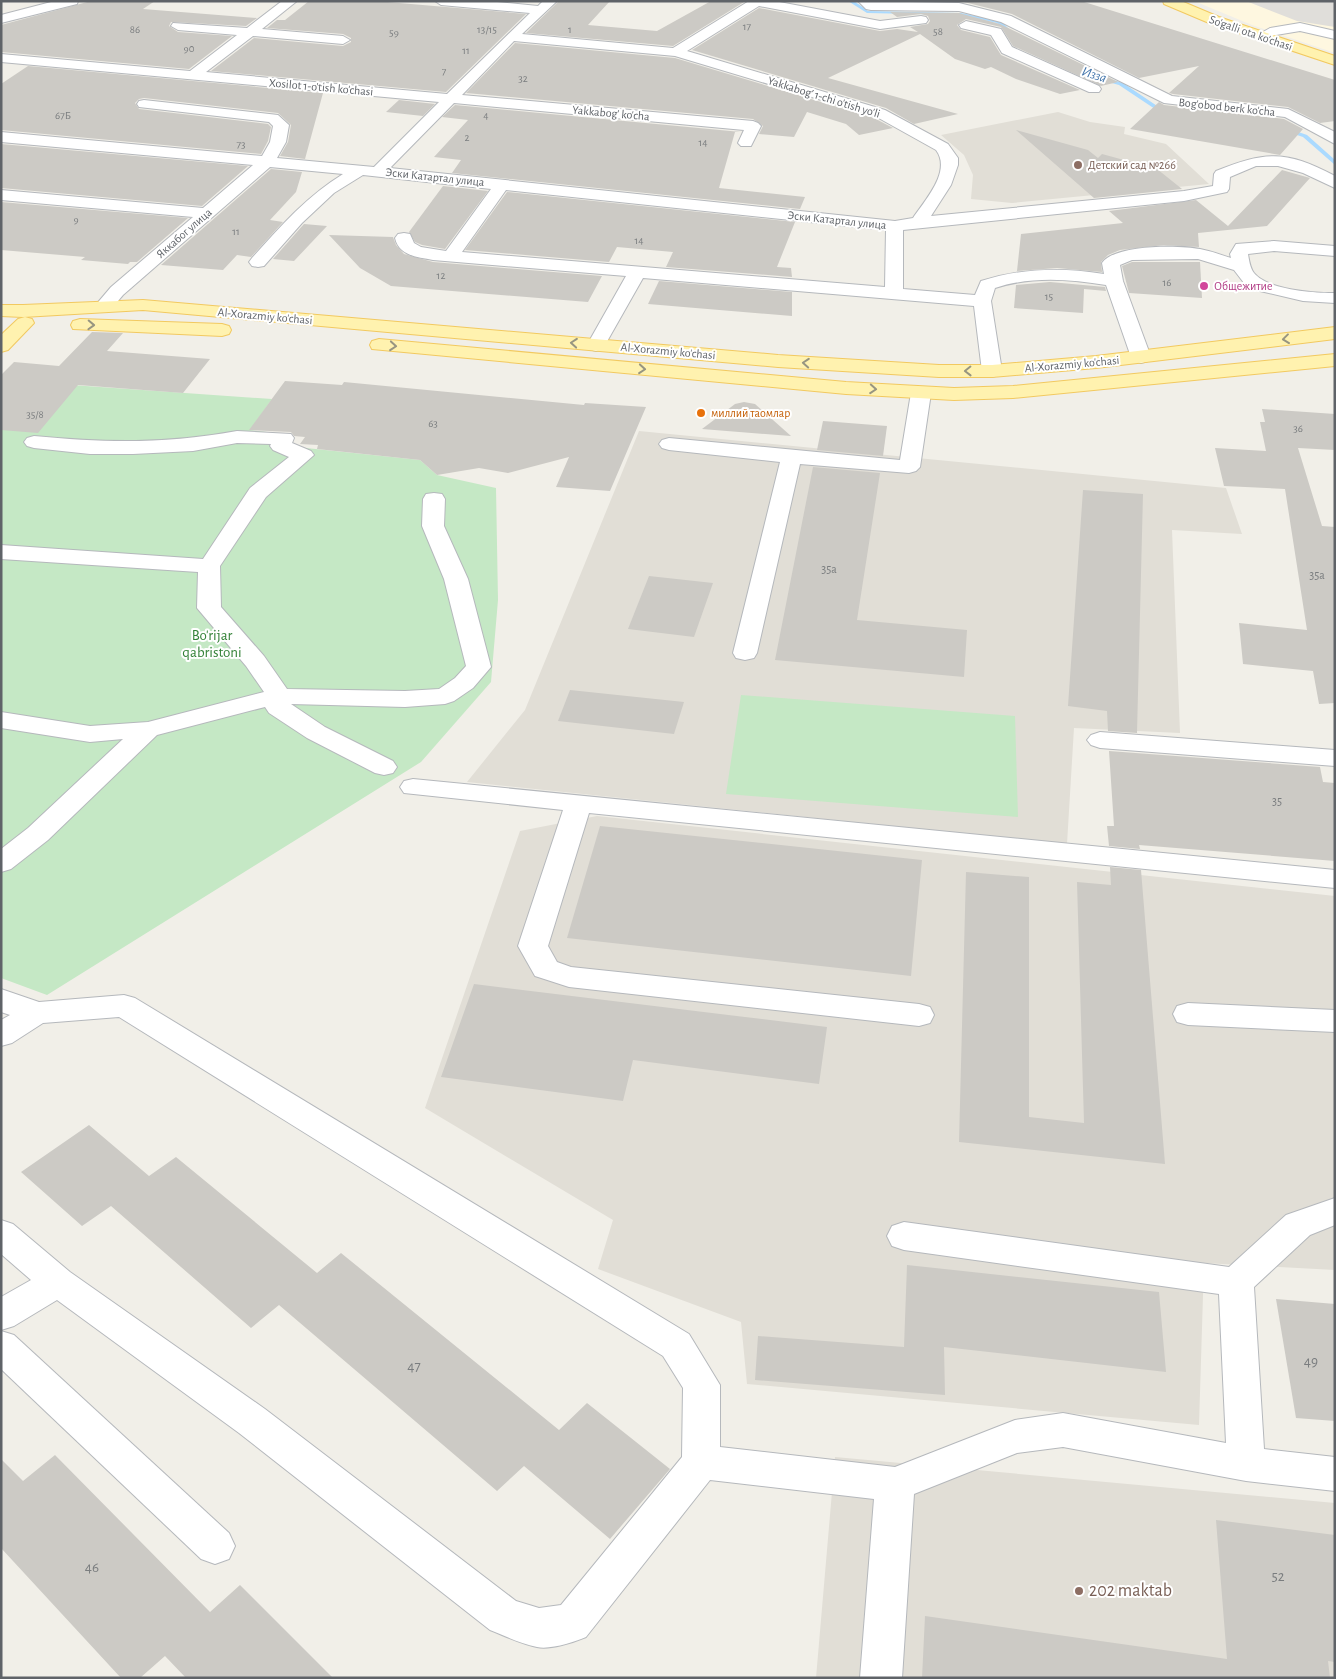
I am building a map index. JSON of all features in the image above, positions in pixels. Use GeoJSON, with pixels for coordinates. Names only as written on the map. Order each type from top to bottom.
{"type":"FeatureCollection","features":[{"type":"Feature","properties":{"kind":"main road","name":"So'galli ota ko'chasi"},"geometry":{"type":"LineString","coordinates":[[1169,1],[1214,20],[1335,61]]}},
{"type":"Feature","properties":{"kind":"main road","name":"So'galli ota ko'chasi"},"geometry":{"type":"LineString","coordinates":[[1194,1],[1270,32],[1335,53]]}},
{"type":"Feature","properties":{"kind":"main road","name":"Al-Xorazmiy ko'chasi"},"geometry":{"type":"LineString","coordinates":[[2,319],[103,307],[144,305],[847,366],[939,371],[992,371],[1141,357],[1335,333]]}},
{"type":"Feature","properties":{"kind":"main road","name":"Al-Xorazmiy ko'chasi"},"geometry":{"type":"LineString","coordinates":[[24,317],[239,332]]}},
{"type":"Feature","properties":{"kind":"main road"},"geometry":{"type":"LineString","coordinates":[[1,346],[24,317]]}},
{"type":"Feature","properties":{"kind":"main road","name":"Al-Xorazmiy ko'chasi"},"geometry":{"type":"LineString","coordinates":[[366,344],[846,388],[921,392],[1014,392],[1331,361]]}},
{"type":"Feature","properties":{"kind":"street"},"geometry":{"type":"LineString","coordinates":[[1,19],[72,1]]}},
{"type":"Feature","properties":{"kind":"street"},"geometry":{"type":"LineString","coordinates":[[193,75],[291,1]]}},
{"type":"Feature","properties":{"kind":"street"},"geometry":{"type":"LineString","coordinates":[[441,1],[546,5]]}},
{"type":"Feature","properties":{"kind":"street","name":"Bog'obod berk ko'cha"},"geometry":{"type":"LineString","coordinates":[[864,1],[871,6],[959,7],[1006,19],[1169,100],[1288,113],[1335,139]]}},
{"type":"Feature","properties":{"kind":"street"},"geometry":{"type":"LineString","coordinates":[[676,52],[758,2],[880,26],[921,20],[936,21]]}},
{"type":"Feature","properties":{"kind":"street"},"geometry":{"type":"LineString","coordinates":[[378,172],[511,37],[546,5]]}},
{"type":"Feature","properties":{"kind":"street"},"geometry":{"type":"LineString","coordinates":[[1270,32],[1328,20]]}},
{"type":"Feature","properties":{"kind":"street"},"geometry":{"type":"LineString","coordinates":[[952,21],[996,32],[1007,50],[1094,89]]}},
{"type":"Feature","properties":{"kind":"street"},"geometry":{"type":"LineString","coordinates":[[178,26],[343,40]]}},
{"type":"Feature","properties":{"kind":"street"},"geometry":{"type":"LineString","coordinates":[[1300,27],[1335,35]]}},
{"type":"Feature","properties":{"kind":"street","name":"Yakkabog' 1-chi o'tish yo'li"},"geometry":{"type":"LineString","coordinates":[[511,37],[676,52],[880,113],[942,147],[947,152],[950,165],[943,185],[919,222]]}},
{"type":"Feature","properties":{"kind":"street","name":"Xosilot 1-o'tish ko'chasi"},"geometry":{"type":"LineString","coordinates":[[1,58],[450,99]]}},
{"type":"Feature","properties":{"kind":"street","name":"Yakkabog' ko'cha"},"geometry":{"type":"LineString","coordinates":[[450,99],[753,126],[746,143]]}},
{"type":"Feature","properties":{"kind":"street"},"geometry":{"type":"LineString","coordinates":[[144,104],[273,118],[281,125],[278,142],[267,161]]}},
{"type":"Feature","properties":{"kind":"street","name":"Эски Катартал улица"},"geometry":{"type":"LineString","coordinates":[[1,137],[360,170],[895,226],[1193,194],[1221,189],[1222,174],[1256,161],[1268,160],[1299,166],[1335,183]]}},
{"type":"Feature","properties":{"kind":"street","name":"Яккабог улица"},"geometry":{"type":"LineString","coordinates":[[103,307],[117,290],[267,161]]}},
{"type":"Feature","properties":{"kind":"street"},"geometry":{"type":"LineString","coordinates":[[258,262],[296,220],[328,190],[360,170]]}},
{"type":"Feature","properties":{"kind":"street"},"geometry":{"type":"LineString","coordinates":[[451,256],[502,185]]}},
{"type":"Feature","properties":{"kind":"street"},"geometry":{"type":"LineString","coordinates":[[1,194],[208,213]]}},
{"type":"Feature","properties":{"kind":"street"},"geometry":{"type":"LineString","coordinates":[[894,294],[895,226]]}},
{"type":"Feature","properties":{"kind":"street"},"geometry":{"type":"LineString","coordinates":[[404,238],[404,243],[410,249],[451,256],[982,301]]}},
{"type":"Feature","properties":{"kind":"street"},"geometry":{"type":"LineString","coordinates":[[1333,299],[1267,288],[1250,279],[1241,266],[1239,254],[1242,248],[1257,245],[1335,251]]}},
{"type":"Feature","properties":{"kind":"street"},"geometry":{"type":"LineString","coordinates":[[1141,357],[1114,281],[1111,263],[1129,255],[1155,253],[1199,254],[1241,266]]}},
{"type":"Feature","properties":{"kind":"street"},"geometry":{"type":"LineString","coordinates":[[596,344],[637,272]]}},
{"type":"Feature","properties":{"kind":"street"},"geometry":{"type":"LineString","coordinates":[[992,371],[982,301],[987,284],[1004,278],[1036,274],[1076,274],[1114,281]]}},
{"type":"Feature","properties":{"kind":"street"},"geometry":{"type":"LineString","coordinates":[[669,444],[909,467],[921,392]]}},
{"type":"Feature","properties":{"kind":"street"},"geometry":{"type":"LineString","coordinates":[[34,442],[63,446],[132,448],[193,446],[237,437],[284,438],[280,446],[304,454],[258,493],[209,566],[209,608],[246,649],[271,681],[279,696],[278,708],[297,722],[334,744],[384,767]]}},
{"type":"Feature","properties":{"kind":"street"},"geometry":{"type":"LineString","coordinates":[[745,653],[790,462],[795,457]]}},
{"type":"Feature","properties":{"kind":"street"},"geometry":{"type":"LineString","coordinates":[[1,720],[90,734],[148,730],[279,696],[405,699],[445,696],[464,683],[479,667],[456,579],[434,526],[434,499]]}},
{"type":"Feature","properties":{"kind":"street"},"geometry":{"type":"LineString","coordinates":[[1,552],[209,566]]}},
{"type":"Feature","properties":{"kind":"street"},"geometry":{"type":"LineString","coordinates":[[1,863],[38,834],[148,730]]}},
{"type":"Feature","properties":{"kind":"street"},"geometry":{"type":"LineString","coordinates":[[1100,740],[1335,758]]}},
{"type":"Feature","properties":{"kind":"street"},"geometry":{"type":"LineString","coordinates":[[413,787],[578,805],[1335,879]]}},
{"type":"Feature","properties":{"kind":"street"},"geometry":{"type":"LineString","coordinates":[[578,805],[533,946],[546,969],[569,977],[919,1015]]}},
{"type":"Feature","properties":{"kind":"street"},"geometry":{"type":"LineString","coordinates":[[1,1000],[38,1013],[124,1006],[676,1345],[702,1385],[701,1462],[572,1623],[539,1628],[504,1616],[252,1421],[58,1282],[1,1234]]}},
{"type":"Feature","properties":{"kind":"street"},"geometry":{"type":"LineString","coordinates":[[1,1035],[38,1013]]}},
{"type":"Feature","properties":{"kind":"street"},"geometry":{"type":"LineString","coordinates":[[1188,1014],[1335,1021]]}},
{"type":"Feature","properties":{"kind":"street"},"geometry":{"type":"LineString","coordinates":[[904,1236],[1236,1282],[1298,1226],[1335,1211]]}},
{"type":"Feature","properties":{"kind":"street"},"geometry":{"type":"LineString","coordinates":[[1,1315],[58,1282]]}},
{"type":"Feature","properties":{"kind":"street"},"geometry":{"type":"LineString","coordinates":[[1236,1282],[1246,1464]]}},
{"type":"Feature","properties":{"kind":"street"},"geometry":{"type":"LineString","coordinates":[[1,1346],[216,1546]]}},
{"type":"Feature","properties":{"kind":"street"},"geometry":{"type":"LineString","coordinates":[[701,1462],[895,1484],[1015,1437],[1063,1430],[1246,1464],[1335,1474]]}},
{"type":"Feature","properties":{"kind":"street"},"geometry":{"type":"LineString","coordinates":[[881,1678],[895,1484]]}},
{"type":"Feature","properties":{"kind":"shaded area"},"geometry":{"type":"Polygon","coordinates":[[[1194,1],[1335,1],[1335,53],[1252,25],[1194,1]]]}},
{"type":"Feature","properties":{"kind":"shaded area"},"geometry":{"type":"Polygon","coordinates":[[[1246,1],[1335,1],[1335,27],[1297,21],[1246,1]]]}},
{"type":"Feature","properties":{"kind":"shaded area","name":"Детский сад №266"},"geometry":{"type":"Polygon","coordinates":[[[1058,112],[1090,122],[1125,127],[1124,134],[1166,144],[1209,184],[1012,203],[971,199],[973,175],[964,155],[941,135],[1058,112]]]}},
{"type":"Feature","properties":{"kind":"shaded area"},"geometry":{"type":"Polygon","coordinates":[[[639,431],[1226,488],[1242,534],[1172,530],[1180,733],[1074,728],[1067,844],[467,782],[525,710],[639,431]]]}},
{"type":"Feature","properties":{"kind":"shaded area"},"geometry":{"type":"Polygon","coordinates":[[[597,816],[1335,896],[1335,1270],[1204,1263],[1199,1425],[747,1384],[741,1322],[598,1269],[613,1220],[425,1108],[520,831],[597,816]]]}},
{"type":"Feature","properties":{"kind":"shaded area","name":"202 maktab"},"geometry":{"type":"Polygon","coordinates":[[[835,1457],[1335,1503],[1335,1678],[816,1678],[835,1457]]]}},
{"type":"Feature","properties":{"kind":"green space","name":"Bo'rijar qabristoni"},"geometry":{"type":"Polygon","coordinates":[[[43,383],[272,399],[250,430],[293,435],[287,446],[420,460],[437,475],[496,488],[498,600],[491,682],[421,762],[47,995],[1,978],[1,430],[43,383]]]}},
{"type":"Feature","properties":{"kind":"green space"},"geometry":{"type":"Polygon","coordinates":[[[741,695],[1015,716],[1018,817],[726,794],[741,695]]]}},
{"type":"Feature","properties":{"kind":"building"},"geometry":{"type":"Polygon","coordinates":[[[91,1],[155,1],[143,9],[257,18],[246,26],[171,22],[169,26],[178,32],[232,36],[189,69],[1,52],[1,25],[91,1]]]}},
{"type":"Feature","properties":{"kind":"building"},"geometry":{"type":"Polygon","coordinates":[[[309,1],[376,1],[526,14],[446,92],[211,71],[254,38],[343,46],[351,42],[351,38],[343,34],[267,28],[277,20],[285,20],[309,1]]]}},
{"type":"Feature","properties":{"kind":"building"},"geometry":{"type":"Polygon","coordinates":[[[559,1],[610,1],[588,25],[657,31],[711,1],[744,2],[673,46],[526,33],[559,1]]]}},
{"type":"Feature","properties":{"kind":"building"},"geometry":{"type":"Polygon","coordinates":[[[960,1],[1081,1],[1335,80],[1335,121],[1320,123],[1288,107],[1169,93],[1199,66],[1139,78],[1012,14],[960,1]]]}},
{"type":"Feature","properties":{"kind":"building"},"geometry":{"type":"Polygon","coordinates":[[[759,8],[880,31],[897,29],[918,32],[910,27],[928,24],[930,21],[928,16],[921,14],[897,17],[890,12],[959,13],[1000,24],[1118,82],[1101,86],[1013,46],[1001,27],[966,19],[957,25],[961,30],[990,37],[1001,55],[1080,90],[1060,94],[1016,79],[991,67],[985,69],[955,59],[920,34],[828,78],[958,114],[914,124],[886,108],[692,50],[759,8]]]}},
{"type":"Feature","properties":{"kind":"building"},"geometry":{"type":"Polygon","coordinates":[[[515,43],[675,58],[874,118],[893,128],[859,135],[846,124],[807,112],[794,137],[759,134],[763,126],[753,119],[466,93],[515,43]]]}},
{"type":"Feature","properties":{"kind":"building"},"geometry":{"type":"Polygon","coordinates":[[[28,66],[323,93],[305,159],[280,156],[288,142],[291,125],[278,113],[144,98],[139,99],[135,103],[139,109],[268,124],[271,127],[268,141],[261,154],[1,130],[1,84],[28,66]]]}},
{"type":"Feature","properties":{"kind":"building"},"geometry":{"type":"Polygon","coordinates":[[[399,100],[435,104],[423,116],[386,112],[399,100]]]}},
{"type":"Feature","properties":{"kind":"building"},"geometry":{"type":"Polygon","coordinates":[[[1159,102],[1164,105],[1284,119],[1303,129],[1280,155],[1130,129],[1159,102]]]}},
{"type":"Feature","properties":{"kind":"building"},"geometry":{"type":"Polygon","coordinates":[[[455,105],[741,132],[735,132],[719,188],[805,197],[800,209],[452,173],[461,160],[434,157],[468,120],[442,117],[455,105]]]}},
{"type":"Feature","properties":{"kind":"building"},"geometry":{"type":"Polygon","coordinates":[[[1016,130],[1088,150],[1098,158],[1102,154],[1157,169],[1182,189],[1094,198],[1016,130]]]}},
{"type":"Feature","properties":{"kind":"building"},"geometry":{"type":"Polygon","coordinates":[[[1,144],[248,166],[202,206],[1,188],[1,144]]]}},
{"type":"Feature","properties":{"kind":"building"},"geometry":{"type":"Polygon","coordinates":[[[271,169],[302,172],[296,192],[270,220],[283,222],[251,257],[237,255],[223,270],[161,265],[271,169]]]}},
{"type":"Feature","properties":{"kind":"building"},"geometry":{"type":"Polygon","coordinates":[[[1282,170],[1310,178],[1267,226],[1198,233],[1199,247],[1164,245],[1120,250],[1108,255],[1101,262],[1102,272],[1057,268],[1017,271],[1021,234],[1123,223],[1109,211],[1196,200],[1228,226],[1282,170]]]}},
{"type":"Feature","properties":{"kind":"building"},"geometry":{"type":"Polygon","coordinates":[[[443,186],[488,191],[445,249],[415,242],[409,232],[443,186]]]}},
{"type":"Feature","properties":{"kind":"building"},"geometry":{"type":"Polygon","coordinates":[[[507,192],[795,222],[777,267],[791,268],[792,277],[666,267],[673,252],[617,247],[609,262],[465,250],[507,192]]]}},
{"type":"Feature","properties":{"kind":"building"},"geometry":{"type":"Polygon","coordinates":[[[1,202],[188,218],[137,262],[130,262],[128,264],[81,260],[85,257],[1,250],[1,202]]]}},
{"type":"Feature","properties":{"kind":"building"},"geometry":{"type":"Polygon","coordinates":[[[304,224],[327,226],[294,261],[273,259],[304,224]]]}},
{"type":"Feature","properties":{"kind":"building"},"geometry":{"type":"Polygon","coordinates":[[[329,235],[393,237],[396,245],[404,254],[433,262],[602,276],[588,302],[391,286],[360,268],[329,235]]]}},
{"type":"Feature","properties":{"kind":"building"},"geometry":{"type":"Polygon","coordinates":[[[1132,262],[1200,262],[1202,298],[1129,293],[1122,266],[1132,262]]]}},
{"type":"Feature","properties":{"kind":"building"},"geometry":{"type":"Polygon","coordinates":[[[659,281],[792,292],[792,316],[648,304],[659,281]]]}},
{"type":"Feature","properties":{"kind":"building"},"geometry":{"type":"Polygon","coordinates":[[[1050,282],[1105,287],[1106,291],[1084,289],[1083,313],[1014,308],[1016,285],[1050,282]]]}},
{"type":"Feature","properties":{"kind":"building"},"geometry":{"type":"Polygon","coordinates":[[[92,332],[123,333],[107,351],[210,359],[183,393],[78,385],[38,433],[1,430],[1,375],[14,362],[59,366],[92,332]]]}},
{"type":"Feature","properties":{"kind":"building"},"geometry":{"type":"Polygon","coordinates":[[[285,381],[342,385],[344,382],[584,405],[585,403],[646,407],[610,491],[556,487],[569,457],[508,473],[479,468],[437,475],[420,460],[317,449],[318,445],[300,444],[305,437],[294,436],[291,432],[249,430],[285,381]]]}},
{"type":"Feature","properties":{"kind":"building"},"geometry":{"type":"Polygon","coordinates":[[[744,402],[755,404],[791,436],[702,429],[735,404],[744,402]]]}},
{"type":"Feature","properties":{"kind":"building"},"geometry":{"type":"Polygon","coordinates":[[[1262,409],[1335,414],[1335,450],[1298,448],[1322,526],[1335,527],[1335,703],[1319,704],[1313,671],[1243,664],[1239,623],[1307,630],[1285,489],[1224,486],[1215,448],[1266,451],[1260,422],[1265,422],[1262,409]]]}},
{"type":"Feature","properties":{"kind":"building"},"geometry":{"type":"Polygon","coordinates":[[[823,421],[887,426],[883,456],[817,450],[823,421]]]}},
{"type":"Feature","properties":{"kind":"building"},"geometry":{"type":"Polygon","coordinates":[[[813,467],[880,473],[857,620],[967,630],[964,677],[775,660],[813,467]]]}},
{"type":"Feature","properties":{"kind":"building"},"geometry":{"type":"Polygon","coordinates":[[[1083,490],[1143,494],[1137,733],[1108,731],[1107,711],[1068,706],[1083,490]]]}},
{"type":"Feature","properties":{"kind":"building"},"geometry":{"type":"Polygon","coordinates":[[[649,576],[713,583],[694,637],[628,629],[649,576]]]}},
{"type":"Feature","properties":{"kind":"building"},"geometry":{"type":"Polygon","coordinates":[[[570,690],[684,702],[674,734],[558,721],[570,690]]]}},
{"type":"Feature","properties":{"kind":"building"},"geometry":{"type":"Polygon","coordinates":[[[1109,751],[1320,767],[1323,782],[1335,783],[1335,861],[1139,845],[1140,849],[1109,846],[1107,826],[1114,826],[1109,751]]]}},
{"type":"Feature","properties":{"kind":"building"},"geometry":{"type":"Polygon","coordinates":[[[600,826],[922,860],[911,976],[567,938],[600,826]]]}},
{"type":"Feature","properties":{"kind":"building"},"geometry":{"type":"Polygon","coordinates":[[[1110,867],[1141,870],[1165,1164],[959,1142],[966,872],[1029,877],[1029,1117],[1084,1123],[1077,882],[1111,885],[1110,867]]]}},
{"type":"Feature","properties":{"kind":"building"},"geometry":{"type":"Polygon","coordinates":[[[474,984],[827,1027],[819,1084],[633,1060],[623,1101],[441,1077],[474,984]]]}},
{"type":"Feature","properties":{"kind":"building"},"geometry":{"type":"Polygon","coordinates":[[[89,1125],[149,1176],[176,1157],[317,1273],[341,1253],[559,1430],[587,1403],[670,1469],[610,1539],[524,1466],[497,1491],[279,1305],[251,1328],[111,1206],[82,1226],[21,1172],[89,1125]]]}},
{"type":"Feature","properties":{"kind":"building"},"geometry":{"type":"Polygon","coordinates":[[[907,1265],[1159,1292],[1166,1372],[944,1347],[945,1395],[755,1380],[758,1336],[904,1347],[907,1265]]]}},
{"type":"Feature","properties":{"kind":"building"},"geometry":{"type":"Polygon","coordinates":[[[1276,1299],[1335,1304],[1335,1421],[1296,1418],[1276,1299]]]}},
{"type":"Feature","properties":{"kind":"building"},"geometry":{"type":"Polygon","coordinates":[[[55,1455],[210,1612],[240,1585],[333,1678],[186,1678],[165,1656],[140,1678],[121,1678],[1,1548],[1,1459],[23,1481],[55,1455]]]}},
{"type":"Feature","properties":{"kind":"building"},"geometry":{"type":"Polygon","coordinates":[[[1216,1520],[1335,1535],[1335,1662],[1328,1661],[1330,1678],[922,1678],[925,1616],[1227,1659],[1216,1520]]]}},
{"type":"Feature","properties":{"kind":"waterway","name":"Изза"},"geometry":{"type":"LineString","coordinates":[[850,1],[867,12],[961,14],[999,22],[1011,33]]}},
{"type":"Feature","properties":{"kind":"waterway","name":"Изза"},"geometry":{"type":"LineString","coordinates":[[1103,79],[1121,84],[1166,114]]}},
{"type":"Feature","properties":{"kind":"waterway","name":"Изза"},"geometry":{"type":"LineString","coordinates":[[1287,130],[1305,136],[1335,163]]}},
{"type":"Feature","properties":{"kind":"place","name":"Детский сад №266"},"geometry":{"type":"Point","coordinates":[1078,165]}},
{"type":"Feature","properties":{"kind":"place","name":"Общежитие"},"geometry":{"type":"Point","coordinates":[1204,286]}},
{"type":"Feature","properties":{"kind":"place","name":"миллий таомлар"},"geometry":{"type":"Point","coordinates":[701,413]}},
{"type":"Feature","properties":{"kind":"place","name":"202 maktab"},"geometry":{"type":"Point","coordinates":[1079,1591]}}]}
